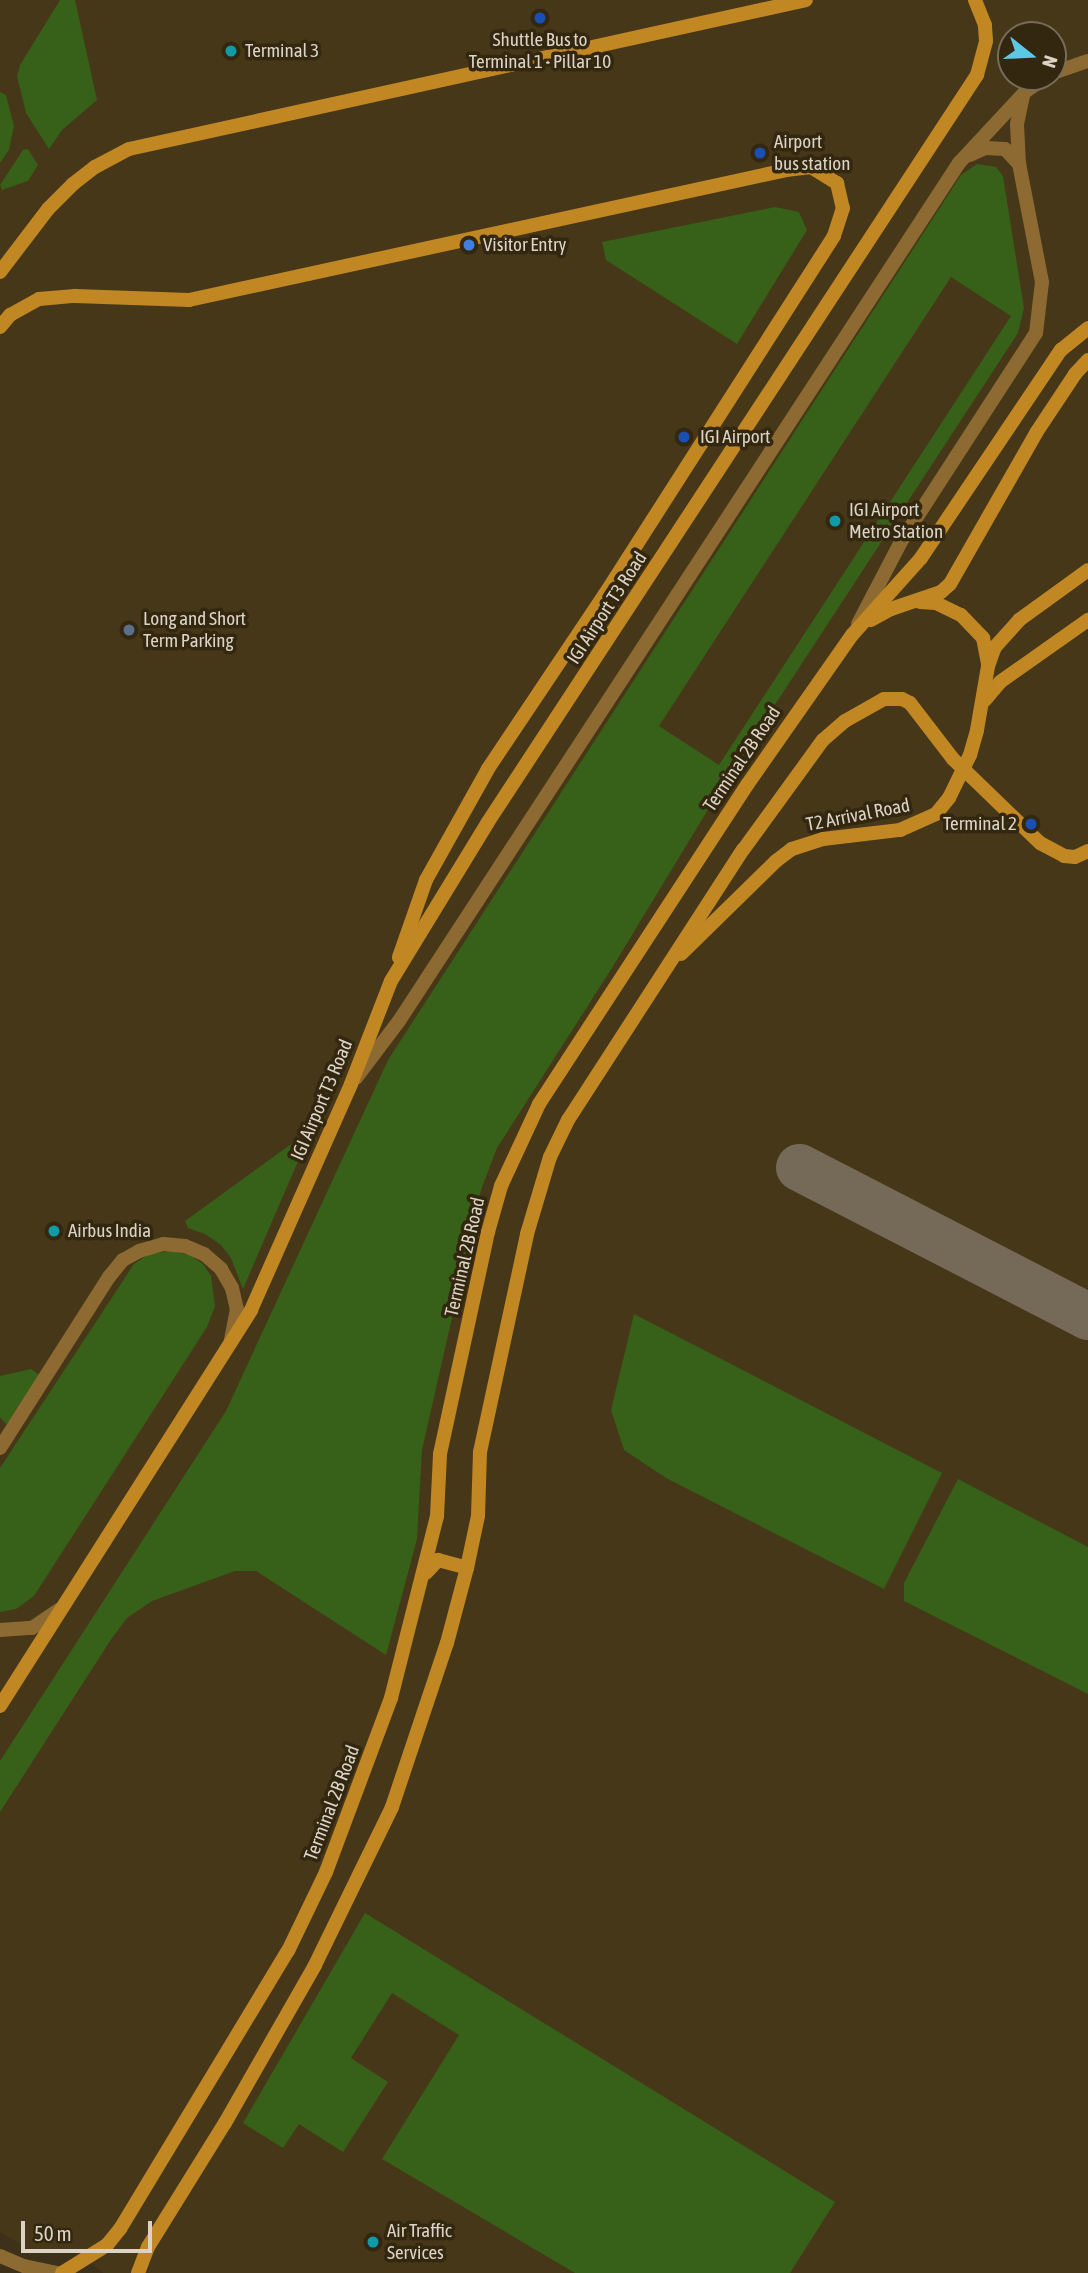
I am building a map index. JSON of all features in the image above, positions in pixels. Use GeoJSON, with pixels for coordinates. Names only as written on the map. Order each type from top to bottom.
{"type":"FeatureCollection","features":[{"type":"Feature","properties":{"kind":"main road"},"geometry":{"type":"LineString","coordinates":[[0,272],[48,209],[73,184],[95,167],[129,149],[806,0]]}},
{"type":"Feature","properties":{"kind":"main road","name":"IGI Airport T3 Road"},"geometry":{"type":"LineString","coordinates":[[0,1706],[226,1351],[280,1249],[351,1084],[391,981],[488,822],[691,516],[977,75],[986,41],[985,25],[975,0]]}},
{"type":"Feature","properties":{"kind":"main road"},"geometry":{"type":"LineString","coordinates":[[0,327],[9,315],[39,299],[75,296],[160,301],[203,298],[786,170],[811,167],[837,183],[843,208],[834,236],[606,594],[482,780],[426,880],[391,981]]}},
{"type":"Feature","properties":{"kind":"main road","name":"Terminal 2B Road"},"geometry":{"type":"LineString","coordinates":[[59,2273],[107,2245],[120,2229],[288,1951],[326,1872],[361,1786],[391,1698],[438,1516],[440,1454],[501,1186],[516,1148],[539,1104],[732,807],[852,635],[920,558],[1061,350],[1088,328]]}},
{"type":"Feature","properties":{"kind":"main road"},"geometry":{"type":"LineString","coordinates":[[852,635],[891,610],[941,592],[958,575],[1036,433],[1088,359]]}},
{"type":"Feature","properties":{"kind":"main road","name":"T2 Arrival Road"},"geometry":{"type":"LineString","coordinates":[[660,975],[776,861],[792,849],[822,839],[900,831],[936,814],[949,798],[962,774],[980,715],[988,666],[995,648],[1019,620],[1088,570]]}},
{"type":"Feature","properties":{"kind":"main road"},"geometry":{"type":"LineString","coordinates":[[919,602],[936,603],[961,615],[982,638],[987,650],[988,666]]}},
{"type":"Feature","properties":{"kind":"main road"},"geometry":{"type":"LineString","coordinates":[[980,715],[992,689],[1088,620]]}},
{"type":"Feature","properties":{"kind":"main road"},"geometry":{"type":"LineString","coordinates":[[138,2273],[148,2247],[225,2123],[354,1891],[392,1807],[417,1738],[467,1568],[478,1516],[480,1452],[537,1195],[568,1120],[751,839],[823,740],[845,721],[884,699],[902,699],[910,703],[976,784],[1040,843],[1064,856],[1088,863]]}},
{"type":"Feature","properties":{"kind":"main road"},"geometry":{"type":"LineString","coordinates":[[1064,856],[1075,857],[1088,851]]}},
{"type":"Feature","properties":{"kind":"main road"},"geometry":{"type":"LineString","coordinates":[[424,1576],[438,1560],[467,1568]]}},
{"type":"Feature","properties":{"kind":"street"},"geometry":{"type":"LineString","coordinates":[[1067,68],[1088,61]]}},
{"type":"Feature","properties":{"kind":"street"},"geometry":{"type":"LineString","coordinates":[[351,1084],[399,1021],[959,163],[1026,91]]}},
{"type":"Feature","properties":{"kind":"street"},"geometry":{"type":"LineString","coordinates":[[852,635],[902,540],[1036,333],[1042,282],[1019,164],[1017,124],[1026,91]]}},
{"type":"Feature","properties":{"kind":"street"},"geometry":{"type":"LineString","coordinates":[[959,163],[976,151],[994,147],[1005,149],[1019,164]]}},
{"type":"Feature","properties":{"kind":"street"},"geometry":{"type":"LineString","coordinates":[[0,1448],[109,1277],[123,1260],[138,1251],[163,1244],[185,1246],[204,1254],[221,1269],[232,1287],[237,1309],[235,1331],[226,1351]]}},
{"type":"Feature","properties":{"kind":"street"},"geometry":{"type":"LineString","coordinates":[[0,1630],[32,1628],[53,1617],[69,1599]]}},
{"type":"Feature","properties":{"kind":"street"},"geometry":{"type":"LineString","coordinates":[[0,2256],[24,2266],[59,2273]]}},
{"type":"Feature","properties":{"kind":"shaded area"},"geometry":{"type":"Polygon","coordinates":[[[0,0],[1088,0],[1088,2273],[104,2273],[75,2253],[34,2252],[0,2232],[0,0]]]}},
{"type":"Feature","properties":{"kind":"green space"},"geometry":{"type":"Polygon","coordinates":[[[60,0],[75,0],[97,100],[62,130],[49,149],[26,113],[17,76],[20,65],[60,0]]]}},
{"type":"Feature","properties":{"kind":"green space"},"geometry":{"type":"Polygon","coordinates":[[[0,92],[6,95],[14,126],[9,150],[0,163],[0,92]]]}},
{"type":"Feature","properties":{"kind":"green space"},"geometry":{"type":"Polygon","coordinates":[[[28,149],[38,165],[28,181],[2,190],[0,185],[23,150],[28,149]]]}},
{"type":"Feature","properties":{"kind":"green space"},"geometry":{"type":"Polygon","coordinates":[[[977,164],[996,167],[1003,176],[1024,308],[1018,333],[729,775],[612,968],[497,1148],[481,1190],[422,1450],[417,1539],[386,1655],[256,1571],[235,1571],[152,1601],[127,1618],[112,1638],[0,1812],[0,1761],[226,1411],[388,1060],[961,175],[977,164]],[[951,277],[659,726],[719,765],[1011,316],[951,277]]]}},
{"type":"Feature","properties":{"kind":"green space"},"geometry":{"type":"Polygon","coordinates":[[[775,207],[799,212],[807,230],[737,344],[606,260],[602,242],[775,207]]]}},
{"type":"Feature","properties":{"kind":"green space"},"geometry":{"type":"Polygon","coordinates":[[[312,1129],[243,1289],[231,1258],[221,1245],[205,1234],[188,1228],[185,1221],[312,1129]]]}},
{"type":"Feature","properties":{"kind":"green space"},"geometry":{"type":"Polygon","coordinates":[[[174,1251],[191,1256],[203,1264],[211,1276],[215,1306],[207,1327],[34,1596],[16,1609],[0,1612],[0,1468],[134,1264],[149,1254],[174,1251]]]}},
{"type":"Feature","properties":{"kind":"green space"},"geometry":{"type":"Polygon","coordinates":[[[634,1314],[942,1473],[884,1589],[666,1478],[624,1450],[611,1410],[634,1314]]]}},
{"type":"Feature","properties":{"kind":"green space"},"geometry":{"type":"Polygon","coordinates":[[[31,1369],[39,1375],[7,1424],[0,1417],[0,1376],[31,1369]]]}},
{"type":"Feature","properties":{"kind":"green space"},"geometry":{"type":"Polygon","coordinates":[[[958,1479],[1088,1547],[1088,1694],[904,1601],[904,1583],[958,1479]]]}},
{"type":"Feature","properties":{"kind":"green space"},"geometry":{"type":"Polygon","coordinates":[[[365,1913],[835,2202],[790,2273],[575,2273],[382,2159],[459,2035],[392,1993],[351,2058],[388,2082],[343,2152],[299,2124],[283,2148],[243,2123],[365,1913]]]}},
{"type":"Feature","properties":{"kind":"taxiway"},"geometry":{"type":"LineString","coordinates":[[799,1167],[1088,1316]]}},
{"type":"Feature","properties":{"kind":"place","name":"Shuttle Bus to Terminal 1 - Pillar 10"},"geometry":{"type":"Point","coordinates":[540,18]}},
{"type":"Feature","properties":{"kind":"place","name":"Terminal 3"},"geometry":{"type":"Point","coordinates":[231,51]}},
{"type":"Feature","properties":{"kind":"place","name":"Airport bus station"},"geometry":{"type":"Point","coordinates":[760,153]}},
{"type":"Feature","properties":{"kind":"place","name":"Visitor Entry"},"geometry":{"type":"Point","coordinates":[469,245]}},
{"type":"Feature","properties":{"kind":"place","name":"IGI Airport"},"geometry":{"type":"Point","coordinates":[684,437]}},
{"type":"Feature","properties":{"kind":"place","name":"IGI Airport Metro Station"},"geometry":{"type":"Point","coordinates":[835,521]}},
{"type":"Feature","properties":{"kind":"place","name":"Long and Short Term Parking"},"geometry":{"type":"Point","coordinates":[129,630]}},
{"type":"Feature","properties":{"kind":"place","name":"Terminal 2"},"geometry":{"type":"Point","coordinates":[1031,824]}},
{"type":"Feature","properties":{"kind":"place","name":"Airbus India"},"geometry":{"type":"Point","coordinates":[54,1231]}},
{"type":"Feature","properties":{"kind":"place","name":"Air Traffic Services"},"geometry":{"type":"Point","coordinates":[373,2242]}}]}
